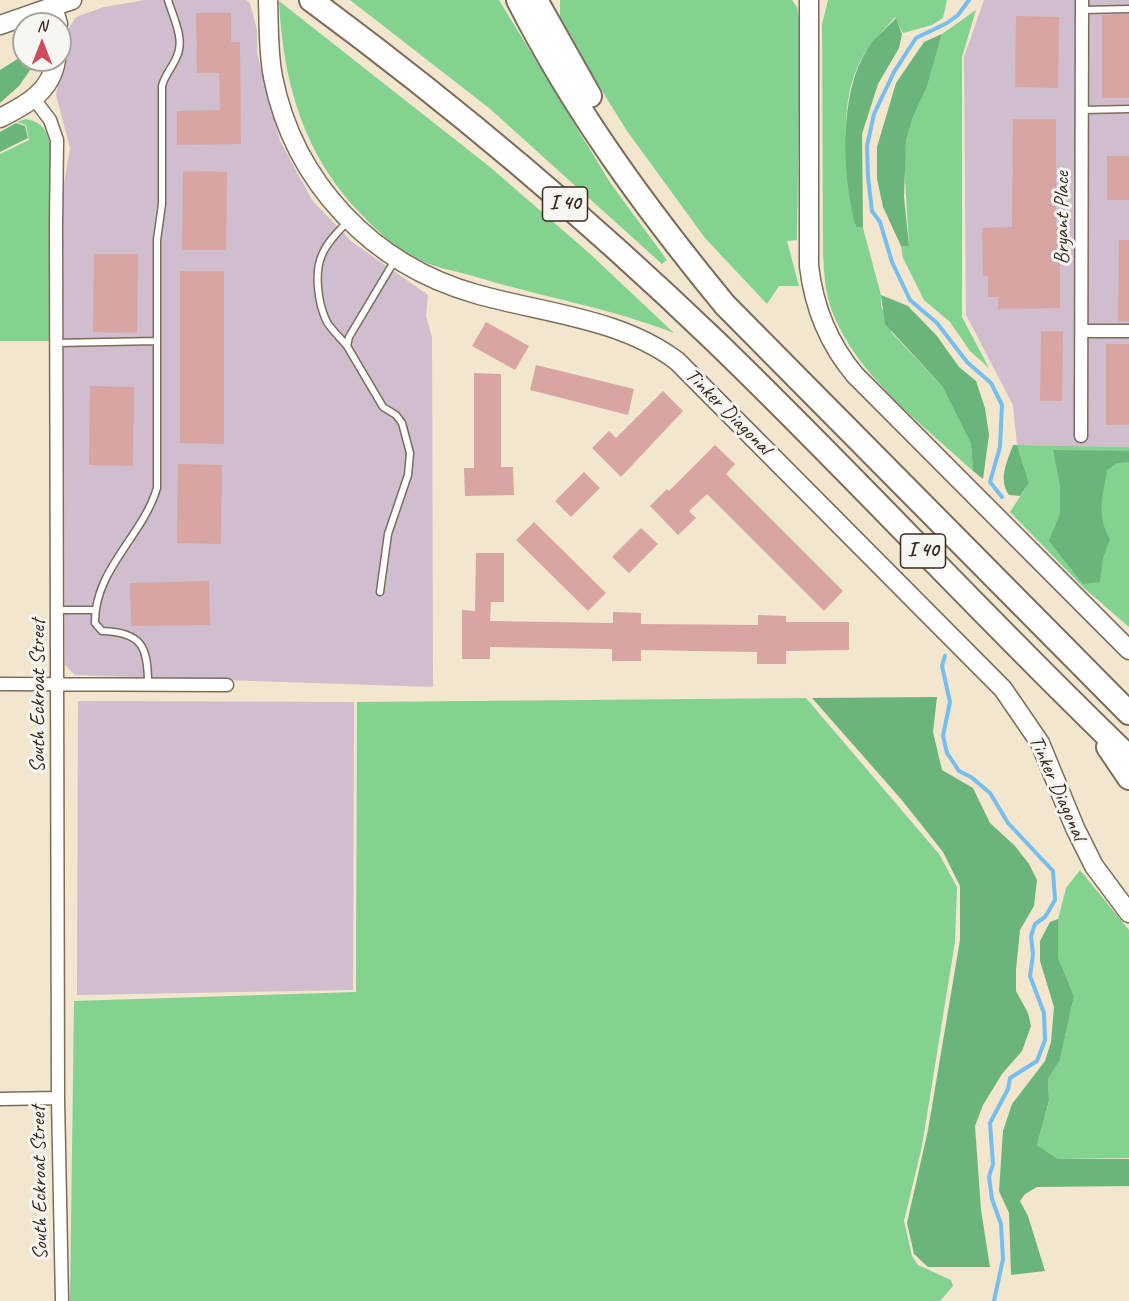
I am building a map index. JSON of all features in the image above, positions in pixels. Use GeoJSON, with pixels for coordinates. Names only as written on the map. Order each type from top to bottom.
{"type":"FeatureCollection","features":[{"type":"Feature","properties":{"kind":"highway","name":"Tinker Diagonal"},"geometry":{"type":"LineString","coordinates":[[311,0],[360,36],[533,177],[706,332],[1129,757]]}},
{"type":"Feature","properties":{"kind":"highway"},"geometry":{"type":"LineString","coordinates":[[518,0],[541,26]]}},
{"type":"Feature","properties":{"kind":"highway"},"geometry":{"type":"LineString","coordinates":[[536,0],[541,26]]}},
{"type":"Feature","properties":{"kind":"highway","name":"I 40"},"geometry":{"type":"LineString","coordinates":[[541,26],[628,157],[684,235],[777,355],[1129,713]]}},
{"type":"Feature","properties":{"kind":"highway"},"geometry":{"type":"LineString","coordinates":[[1005,588],[1129,698]]}},
{"type":"Feature","properties":{"kind":"highway"},"geometry":{"type":"LineString","coordinates":[[1089,718],[1129,778]]}},
{"type":"Feature","properties":{"kind":"street"},"geometry":{"type":"LineString","coordinates":[[0,25],[72,0]]}},
{"type":"Feature","properties":{"kind":"street","name":"Tinker Diagonal"},"geometry":{"type":"LineString","coordinates":[[268,0],[274,78],[290,132],[307,167],[348,221],[396,259],[430,278],[476,294],[628,333],[656,346],[677,361],[1003,689],[1040,743],[1075,828],[1094,866],[1129,913]]}},
{"type":"Feature","properties":{"kind":"street"},"geometry":{"type":"LineString","coordinates":[[809,0],[809,266],[815,303],[830,339],[855,375],[1129,651]]}},
{"type":"Feature","properties":{"kind":"street","name":"Bryant Place"},"geometry":{"type":"LineString","coordinates":[[1081,436],[1082,5]]}},
{"type":"Feature","properties":{"kind":"street"},"geometry":{"type":"LineString","coordinates":[[53,6],[55,12]]}},
{"type":"Feature","properties":{"kind":"street"},"geometry":{"type":"LineString","coordinates":[[0,118],[34,99],[49,82],[52,72]]}},
{"type":"Feature","properties":{"kind":"street","name":"South Eckroat Street"},"geometry":{"type":"LineString","coordinates":[[34,99],[54,129],[59,154],[56,343],[58,1098],[62,1301]]}},
{"type":"Feature","properties":{"kind":"street"},"geometry":{"type":"LineString","coordinates":[[1082,331],[1129,332]]}},
{"type":"Feature","properties":{"kind":"street"},"geometry":{"type":"LineString","coordinates":[[0,684],[227,685]]}},
{"type":"Feature","properties":{"kind":"street"},"geometry":{"type":"LineString","coordinates":[[0,1099],[58,1098]]}},
{"type":"Feature","properties":{"kind":"lane"},"geometry":{"type":"LineString","coordinates":[[148,684],[148,657],[144,647],[130,635],[102,631],[95,623],[95,610],[101,584],[151,510],[158,488],[157,240],[162,204],[162,86],[165,74],[177,56],[180,41],[168,0]]}},
{"type":"Feature","properties":{"kind":"lane"},"geometry":{"type":"LineString","coordinates":[[1119,0],[1120,9]]}},
{"type":"Feature","properties":{"kind":"lane"},"geometry":{"type":"LineString","coordinates":[[1082,5],[1129,9]]}},
{"type":"Feature","properties":{"kind":"lane"},"geometry":{"type":"LineString","coordinates":[[1082,110],[1129,109]]}},
{"type":"Feature","properties":{"kind":"lane"},"geometry":{"type":"LineString","coordinates":[[348,221],[331,239],[321,256],[320,298],[326,321],[347,346],[383,407],[396,415],[402,423],[410,453],[408,475],[388,534],[380,592]]}},
{"type":"Feature","properties":{"kind":"lane"},"geometry":{"type":"LineString","coordinates":[[347,346],[349,337],[396,259]]}},
{"type":"Feature","properties":{"kind":"lane"},"geometry":{"type":"LineString","coordinates":[[56,343],[157,341]]}},
{"type":"Feature","properties":{"kind":"lane"},"geometry":{"type":"LineString","coordinates":[[57,610],[95,610]]}},
{"type":"Feature","properties":{"kind":"shaded area"},"geometry":{"type":"Polygon","coordinates":[[[145,0],[246,0],[250,3],[257,30],[257,53],[280,141],[312,200],[352,242],[428,295],[426,316],[432,337],[433,687],[75,675],[65,665],[63,189],[70,148],[56,95],[62,72],[72,72],[72,23],[76,17],[104,7],[145,0]]]}},
{"type":"Feature","properties":{"kind":"shaded area"},"geometry":{"type":"Polygon","coordinates":[[[984,0],[1129,0],[1129,447],[1017,445],[1013,405],[966,315],[964,57],[984,0]]]}},
{"type":"Feature","properties":{"kind":"shaded area"},"geometry":{"type":"Polygon","coordinates":[[[78,701],[354,702],[353,990],[77,995],[78,701]]]}},
{"type":"Feature","properties":{"kind":"green space"},"geometry":{"type":"Polygon","coordinates":[[[350,0],[499,0],[611,184],[667,260],[662,264],[489,108],[350,0]]]}},
{"type":"Feature","properties":{"kind":"green space"},"geometry":{"type":"Polygon","coordinates":[[[560,0],[792,0],[797,7],[800,25],[797,240],[787,241],[799,286],[779,286],[767,304],[705,238],[627,131],[560,23],[560,0]]]}},
{"type":"Feature","properties":{"kind":"green space"},"geometry":{"type":"Polygon","coordinates":[[[828,0],[947,0],[943,18],[932,25],[903,33],[895,17],[868,48],[857,68],[850,89],[846,135],[847,159],[856,227],[863,228],[881,295],[881,306],[892,333],[942,386],[971,444],[973,471],[874,378],[857,357],[832,311],[825,282],[823,253],[822,24],[828,0]]]}},
{"type":"Feature","properties":{"kind":"green space"},"geometry":{"type":"Polygon","coordinates":[[[279,1],[490,167],[589,253],[674,333],[624,316],[433,265],[404,251],[383,235],[343,193],[326,169],[300,117],[286,61],[279,1]]]}},
{"type":"Feature","properties":{"kind":"green space"},"geometry":{"type":"Polygon","coordinates":[[[976,10],[962,57],[962,317],[989,368],[970,351],[950,322],[924,300],[903,258],[901,246],[909,246],[904,163],[906,141],[913,117],[927,87],[942,34],[976,10]]]}},
{"type":"Feature","properties":{"kind":"green space"},"geometry":{"type":"Polygon","coordinates":[[[896,18],[902,34],[899,48],[878,84],[862,134],[863,228],[856,227],[851,207],[846,160],[847,111],[858,67],[868,48],[896,18]]]}},
{"type":"Feature","properties":{"kind":"green space"},"geometry":{"type":"Polygon","coordinates":[[[942,34],[927,87],[913,117],[906,141],[904,197],[909,246],[901,246],[883,207],[877,179],[877,147],[896,83],[924,42],[942,34]]]}},
{"type":"Feature","properties":{"kind":"green space"},"geometry":{"type":"Polygon","coordinates":[[[12,62],[12,72],[29,72],[19,86],[0,103],[0,70],[12,62]]]}},
{"type":"Feature","properties":{"kind":"green space"},"geometry":{"type":"Polygon","coordinates":[[[26,119],[41,125],[51,148],[51,341],[0,341],[0,154],[29,140],[26,125],[17,122],[26,119]]]}},
{"type":"Feature","properties":{"kind":"green space"},"geometry":{"type":"Polygon","coordinates":[[[16,123],[25,126],[28,138],[0,152],[0,132],[16,123]]]}},
{"type":"Feature","properties":{"kind":"green space"},"geometry":{"type":"Polygon","coordinates":[[[881,295],[908,306],[937,336],[959,367],[976,381],[985,408],[989,435],[983,479],[973,471],[971,444],[942,386],[885,324],[881,295]]]}},
{"type":"Feature","properties":{"kind":"green space"},"geometry":{"type":"Polygon","coordinates":[[[1013,445],[1017,445],[1029,483],[1020,496],[1009,495],[1004,483],[1006,464],[1013,445]]]}},
{"type":"Feature","properties":{"kind":"green space"},"geometry":{"type":"Polygon","coordinates":[[[1017,445],[1129,447],[1129,627],[1084,588],[1010,512],[1029,483],[1017,445]]]}},
{"type":"Feature","properties":{"kind":"green space"},"geometry":{"type":"Polygon","coordinates":[[[1053,450],[1129,451],[1129,462],[1117,463],[1107,470],[1102,497],[1102,514],[1110,539],[1103,558],[1100,582],[1083,584],[1049,541],[1060,514],[1060,485],[1053,450]]]}},
{"type":"Feature","properties":{"kind":"green space"},"geometry":{"type":"Polygon","coordinates":[[[937,697],[933,732],[942,770],[973,788],[990,823],[1015,846],[1029,864],[1037,880],[1034,906],[1020,930],[1016,970],[1016,991],[1028,1013],[1031,1026],[1022,1051],[1002,1074],[983,1105],[975,1126],[981,1210],[990,1267],[928,1267],[914,1254],[907,1223],[928,1130],[960,940],[960,886],[943,852],[901,799],[812,698],[937,697]]]}},
{"type":"Feature","properties":{"kind":"green space"},"geometry":{"type":"Polygon","coordinates":[[[806,698],[939,854],[957,887],[955,942],[922,1146],[904,1221],[912,1256],[918,1265],[951,1280],[953,1286],[940,1301],[70,1301],[74,1001],[356,992],[357,702],[806,698]]]}},
{"type":"Feature","properties":{"kind":"green space"},"geometry":{"type":"Polygon","coordinates":[[[1080,870],[1129,930],[1129,1158],[1058,1159],[1037,1145],[1049,1102],[1048,1079],[1060,1060],[1074,996],[1058,957],[1058,919],[1066,888],[1080,870]]]}},
{"type":"Feature","properties":{"kind":"green space"},"geometry":{"type":"Polygon","coordinates":[[[1058,919],[1058,957],[1074,996],[1060,1060],[1048,1079],[1049,1101],[1037,1145],[1058,1159],[1129,1159],[1129,1186],[1037,1187],[1025,1194],[1020,1201],[1028,1216],[1045,1271],[1011,1275],[1009,1213],[999,1191],[1003,1131],[1012,1104],[1045,1061],[1051,1042],[1054,1007],[1040,961],[1040,941],[1050,922],[1058,919]]]}},
{"type":"Feature","properties":{"kind":"building"},"geometry":{"type":"Polygon","coordinates":[[[196,13],[231,13],[231,42],[240,42],[241,144],[177,145],[177,111],[220,110],[219,73],[197,73],[196,13]]]}},
{"type":"Feature","properties":{"kind":"building"},"geometry":{"type":"Polygon","coordinates":[[[1129,14],[1129,98],[1102,98],[1102,15],[1129,14]]]}},
{"type":"Feature","properties":{"kind":"building"},"geometry":{"type":"Polygon","coordinates":[[[1016,16],[1059,17],[1058,88],[1015,87],[1016,16]]]}},
{"type":"Feature","properties":{"kind":"building"},"geometry":{"type":"Polygon","coordinates":[[[1013,119],[1056,119],[1056,227],[1060,227],[1060,308],[998,309],[998,297],[988,297],[988,276],[983,276],[982,228],[1012,227],[1013,119]]]}},
{"type":"Feature","properties":{"kind":"building"},"geometry":{"type":"Polygon","coordinates":[[[1107,156],[1129,156],[1129,200],[1107,200],[1107,156]]]}},
{"type":"Feature","properties":{"kind":"building"},"geometry":{"type":"Polygon","coordinates":[[[183,171],[227,172],[226,250],[182,250],[183,171]]]}},
{"type":"Feature","properties":{"kind":"building"},"geometry":{"type":"Polygon","coordinates":[[[1119,240],[1129,240],[1129,321],[1118,321],[1119,240]]]}},
{"type":"Feature","properties":{"kind":"building"},"geometry":{"type":"Polygon","coordinates":[[[94,254],[138,254],[137,333],[93,332],[94,254]]]}},
{"type":"Feature","properties":{"kind":"building"},"geometry":{"type":"Polygon","coordinates":[[[180,271],[224,271],[224,444],[180,443],[180,271]]]}},
{"type":"Feature","properties":{"kind":"building"},"geometry":{"type":"Polygon","coordinates":[[[486,322],[529,346],[515,370],[472,346],[486,322]]]}},
{"type":"Feature","properties":{"kind":"building"},"geometry":{"type":"Polygon","coordinates":[[[1041,331],[1063,331],[1062,401],[1040,401],[1041,331]]]}},
{"type":"Feature","properties":{"kind":"building"},"geometry":{"type":"Polygon","coordinates":[[[1106,344],[1129,344],[1129,425],[1106,425],[1106,344]]]}},
{"type":"Feature","properties":{"kind":"building"},"geometry":{"type":"Polygon","coordinates":[[[536,365],[634,389],[628,415],[530,390],[536,365]]]}},
{"type":"Feature","properties":{"kind":"building"},"geometry":{"type":"Polygon","coordinates":[[[474,373],[501,374],[501,467],[513,467],[514,495],[465,496],[464,468],[474,468],[474,373]]]}},
{"type":"Feature","properties":{"kind":"building"},"geometry":{"type":"Polygon","coordinates":[[[90,386],[134,387],[133,466],[89,465],[90,386]]]}},
{"type":"Feature","properties":{"kind":"building"},"geometry":{"type":"Polygon","coordinates":[[[663,391],[683,411],[621,477],[592,448],[609,431],[616,438],[663,391]]]}},
{"type":"Feature","properties":{"kind":"building"},"geometry":{"type":"Polygon","coordinates":[[[715,445],[735,464],[726,474],[843,591],[824,611],[707,494],[689,511],[696,518],[678,535],[650,506],[667,489],[669,491],[715,445]]]}},
{"type":"Feature","properties":{"kind":"building"},"geometry":{"type":"Polygon","coordinates":[[[178,464],[222,465],[221,544],[177,543],[178,464]]]}},
{"type":"Feature","properties":{"kind":"building"},"geometry":{"type":"Polygon","coordinates":[[[584,472],[600,488],[571,517],[555,501],[584,472]]]}},
{"type":"Feature","properties":{"kind":"building"},"geometry":{"type":"Polygon","coordinates":[[[534,522],[606,593],[588,611],[516,540],[534,522]]]}},
{"type":"Feature","properties":{"kind":"building"},"geometry":{"type":"Polygon","coordinates":[[[641,528],[658,544],[629,573],[612,557],[641,528]]]}},
{"type":"Feature","properties":{"kind":"building"},"geometry":{"type":"Polygon","coordinates":[[[476,553],[504,553],[504,602],[491,602],[490,621],[613,623],[613,612],[641,613],[641,624],[758,625],[758,615],[786,616],[786,622],[849,622],[849,650],[786,651],[786,664],[757,664],[757,652],[641,650],[641,661],[612,661],[612,649],[490,647],[490,659],[462,659],[462,610],[475,611],[476,553]]]}},
{"type":"Feature","properties":{"kind":"building"},"geometry":{"type":"Polygon","coordinates":[[[209,581],[210,625],[131,626],[130,583],[209,581]]]}},
{"type":"Feature","properties":{"kind":"waterway"},"geometry":{"type":"LineString","coordinates":[[969,0],[958,15],[947,23],[916,38],[894,72],[874,114],[867,146],[868,177],[872,211],[880,222],[892,262],[910,300],[937,323],[967,362],[991,383],[1002,405],[1000,447],[990,482],[1002,497]]}},
{"type":"Feature","properties":{"kind":"waterway"},"geometry":{"type":"LineString","coordinates":[[945,656],[942,666],[950,702],[943,736],[947,753],[959,771],[971,777],[990,793],[1008,823],[1053,871],[1055,900],[1045,917],[1035,924],[1031,936],[1033,954],[1030,976],[1044,1013],[1045,1040],[1037,1061],[1010,1078],[1008,1089],[990,1123],[993,1164],[989,1177],[992,1199],[1001,1224],[1003,1259],[994,1301]]}}]}
